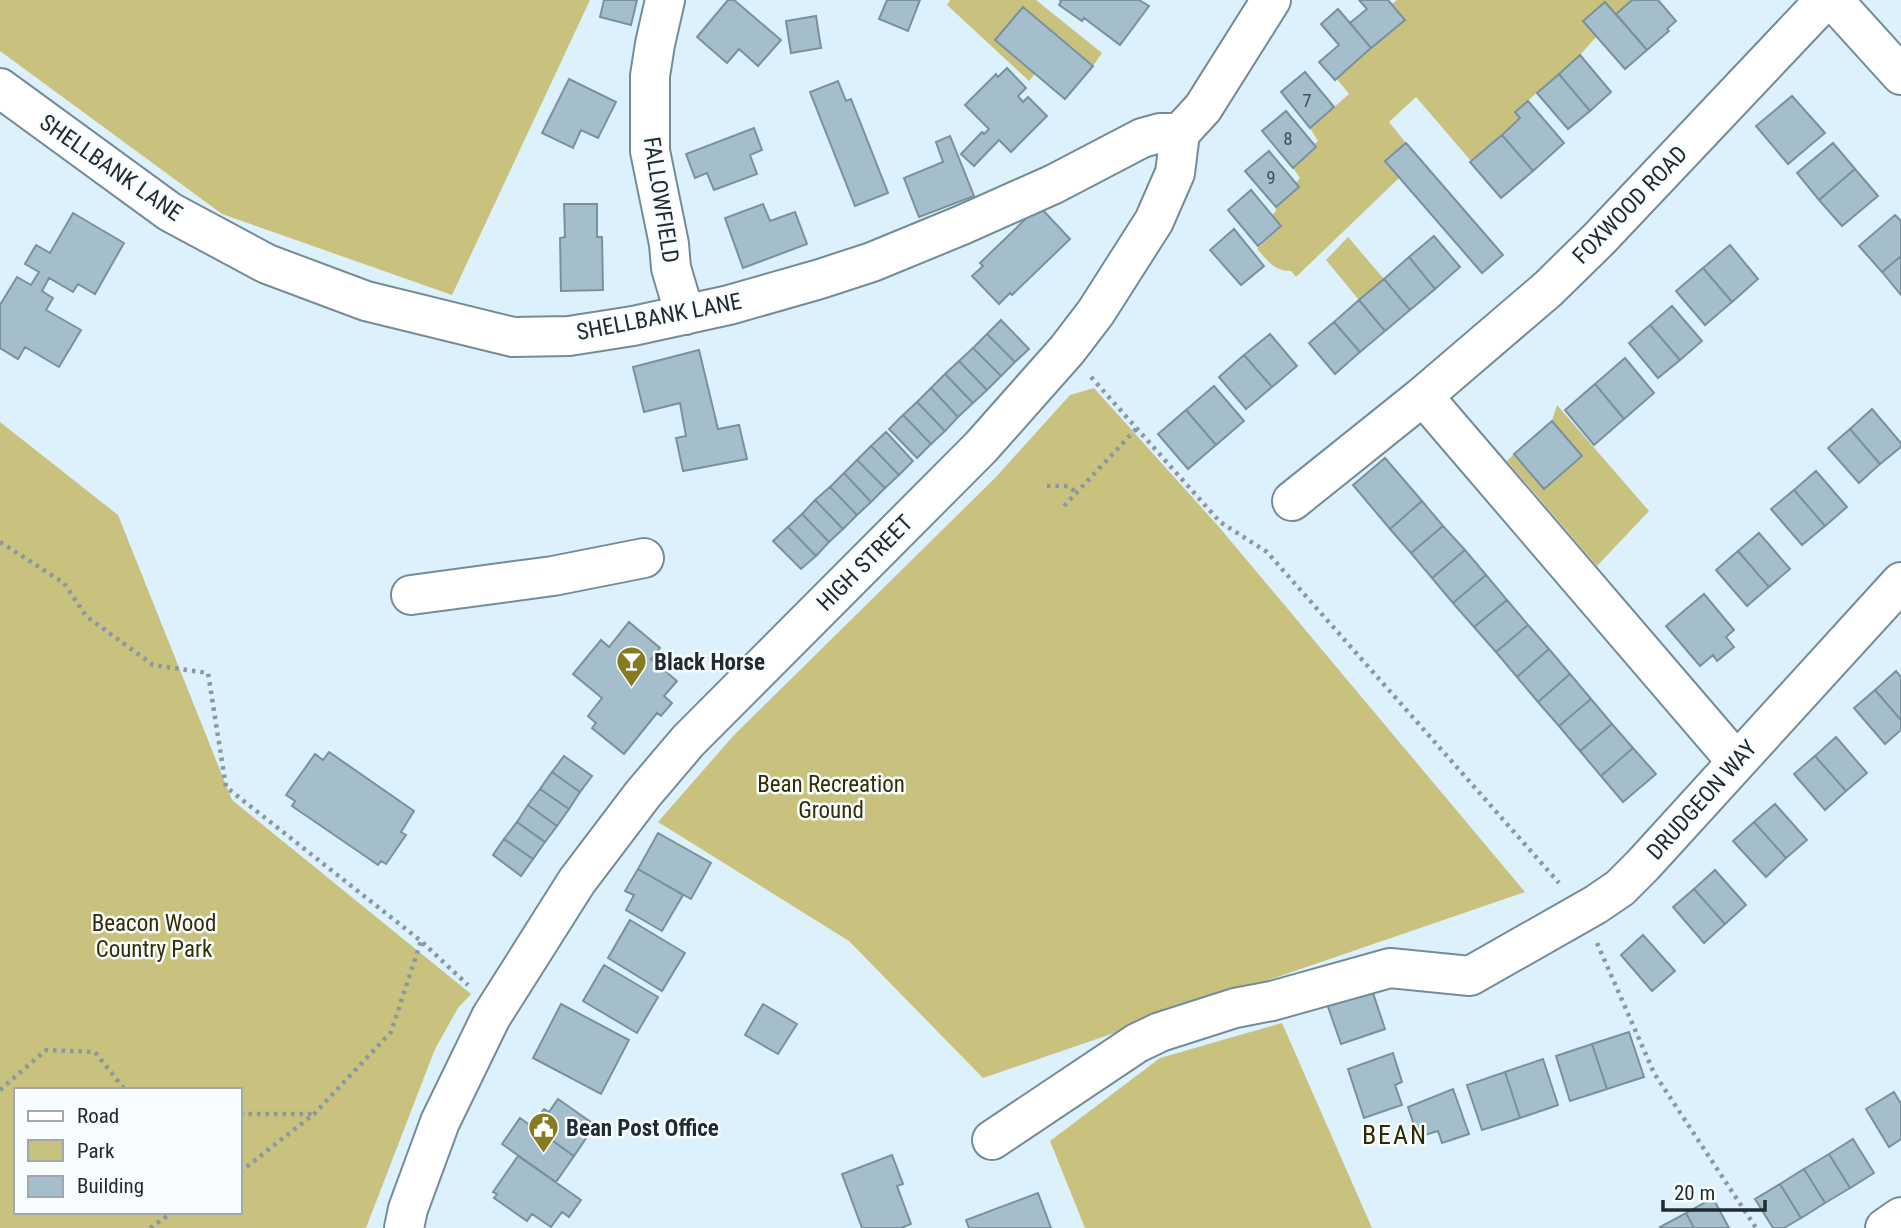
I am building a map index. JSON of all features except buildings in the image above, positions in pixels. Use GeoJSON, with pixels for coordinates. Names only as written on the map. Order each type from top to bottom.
{"type":"FeatureCollection","features":[{"type":"Feature","properties":{"kind":"street","name":"FALLOWFIELD"},"geometry":{"type":"LineString","coordinates":[[666,0],[650,76],[649,140],[671,268],[685,315]]}},
{"type":"Feature","properties":{"kind":"street"},"geometry":{"type":"LineString","coordinates":[[1180,134],[1203,108],[1272,0]]}},
{"type":"Feature","properties":{"kind":"street","name":"FOXWOOD ROAD"},"geometry":{"type":"LineString","coordinates":[[1292,500],[1423,396],[1548,289],[1825,0]]}},
{"type":"Feature","properties":{"kind":"street"},"geometry":{"type":"LineString","coordinates":[[1833,0],[1901,75]]}},
{"type":"Feature","properties":{"kind":"street","name":"SHELLBANK LANE"},"geometry":{"type":"LineString","coordinates":[[0,88],[170,212],[267,264],[366,301],[513,337],[592,333],[761,297],[872,262],[1022,199],[1142,138],[1160,133],[1180,134]]}},
{"type":"Feature","properties":{"kind":"street","name":"HIGH STREET"},"geometry":{"type":"LineString","coordinates":[[404,1228],[440,1122],[491,1017],[577,881],[643,794],[688,741],[981,447],[1067,350],[1096,312],[1154,221],[1175,173],[1180,134]]}},
{"type":"Feature","properties":{"kind":"street"},"geometry":{"type":"LineString","coordinates":[[1423,396],[1737,762]]}},
{"type":"Feature","properties":{"kind":"street"},"geometry":{"type":"LineString","coordinates":[[411,595],[553,576],[644,558]]}},
{"type":"Feature","properties":{"kind":"street","name":"DRUDGEON WAY"},"geometry":{"type":"LineString","coordinates":[[992,1140],[1137,1043],[1160,1032],[1236,1007],[1272,1001],[1390,968],[1470,976],[1584,911],[1620,888],[1901,582]]}},
{"type":"Feature","properties":{"kind":"street"},"geometry":{"type":"LineString","coordinates":[[1885,1228],[1901,1217]]}},
{"type":"Feature","properties":{"kind":"path"},"geometry":{"type":"LineString","coordinates":[[1067,350],[1220,522],[1267,552],[1584,911],[1654,1073],[1756,1228]]}},
{"type":"Feature","properties":{"kind":"path"},"geometry":{"type":"LineString","coordinates":[[1064,506],[1137,428]]}},
{"type":"Feature","properties":{"kind":"path"},"geometry":{"type":"LineString","coordinates":[[1047,486],[1068,486],[1076,492]]}},
{"type":"Feature","properties":{"kind":"path"},"geometry":{"type":"LineString","coordinates":[[0,542],[64,583],[86,617],[153,665],[208,673],[226,787],[421,941],[473,990],[491,1017]]}},
{"type":"Feature","properties":{"kind":"path"},"geometry":{"type":"LineString","coordinates":[[242,1170],[314,1114],[391,1032],[421,941]]}},
{"type":"Feature","properties":{"kind":"path"},"geometry":{"type":"LineString","coordinates":[[0,1090],[46,1050],[95,1052],[123,1088]]}},
{"type":"Feature","properties":{"kind":"path"},"geometry":{"type":"LineString","coordinates":[[242,1114],[314,1114]]}},
{"type":"Feature","properties":{"kind":"path"},"geometry":{"type":"LineString","coordinates":[[150,1228],[170,1214]]}},
{"type":"Feature","properties":{"kind":"green space"},"geometry":{"type":"Polygon","coordinates":[[[0,0],[590,0],[452,295],[222,214],[0,51],[0,0]]]}},
{"type":"Feature","properties":{"kind":"green space"},"geometry":{"type":"Polygon","coordinates":[[[950,0],[1036,0],[1102,53],[1093,66],[1023,7],[995,40],[1035,74],[1029,81],[947,5],[950,0]]]}},
{"type":"Feature","properties":{"kind":"green space"},"geometry":{"type":"Polygon","coordinates":[[[1397,0],[1632,0],[1616,14],[1605,2],[1583,21],[1597,36],[1580,55],[1515,112],[1520,118],[1471,161],[1416,97],[1389,122],[1406,143],[1385,161],[1399,178],[1296,277],[1291,271],[1272,264],[1257,249],[1281,227],[1272,215],[1276,207],[1299,187],[1296,183],[1300,178],[1293,168],[1316,147],[1314,144],[1318,141],[1310,128],[1349,94],[1336,78],[1405,20],[1392,4],[1397,0]]]}},
{"type":"Feature","properties":{"kind":"green space"},"geometry":{"type":"Polygon","coordinates":[[[1348,237],[1384,279],[1359,300],[1326,260],[1348,237]]]}},
{"type":"Feature","properties":{"kind":"green space","name":"Bean Recreation Ground"},"geometry":{"type":"Polygon","coordinates":[[[1094,388],[1219,527],[1525,892],[983,1078],[849,941],[658,822],[734,735],[996,477],[1070,395],[1094,388]]]}},
{"type":"Feature","properties":{"kind":"green space"},"geometry":{"type":"Polygon","coordinates":[[[1557,405],[1649,511],[1597,566],[1507,461],[1514,454],[1544,489],[1582,457],[1552,421],[1557,405]]]}},
{"type":"Feature","properties":{"kind":"green space","name":"Beacon Wood Country Park"},"geometry":{"type":"Polygon","coordinates":[[[0,422],[118,515],[232,800],[471,994],[458,1008],[435,1049],[366,1228],[0,1228],[0,422]]]}},
{"type":"Feature","properties":{"kind":"green space"},"geometry":{"type":"Polygon","coordinates":[[[1282,1023],[1372,1228],[1085,1228],[1050,1141],[1160,1058],[1282,1023]]]}},
{"type":"Feature","properties":{"kind":"place","name":"Black Horse"},"geometry":{"type":"Point","coordinates":[631,689]}},
{"type":"Feature","properties":{"kind":"place","name":"Bean Post Office"},"geometry":{"type":"Point","coordinates":[543,1155]}},
{"type":"Feature","properties":{"kind":"district","name":"BEAN"},"geometry":{"type":"Point","coordinates":[1395,1135]}}]}
